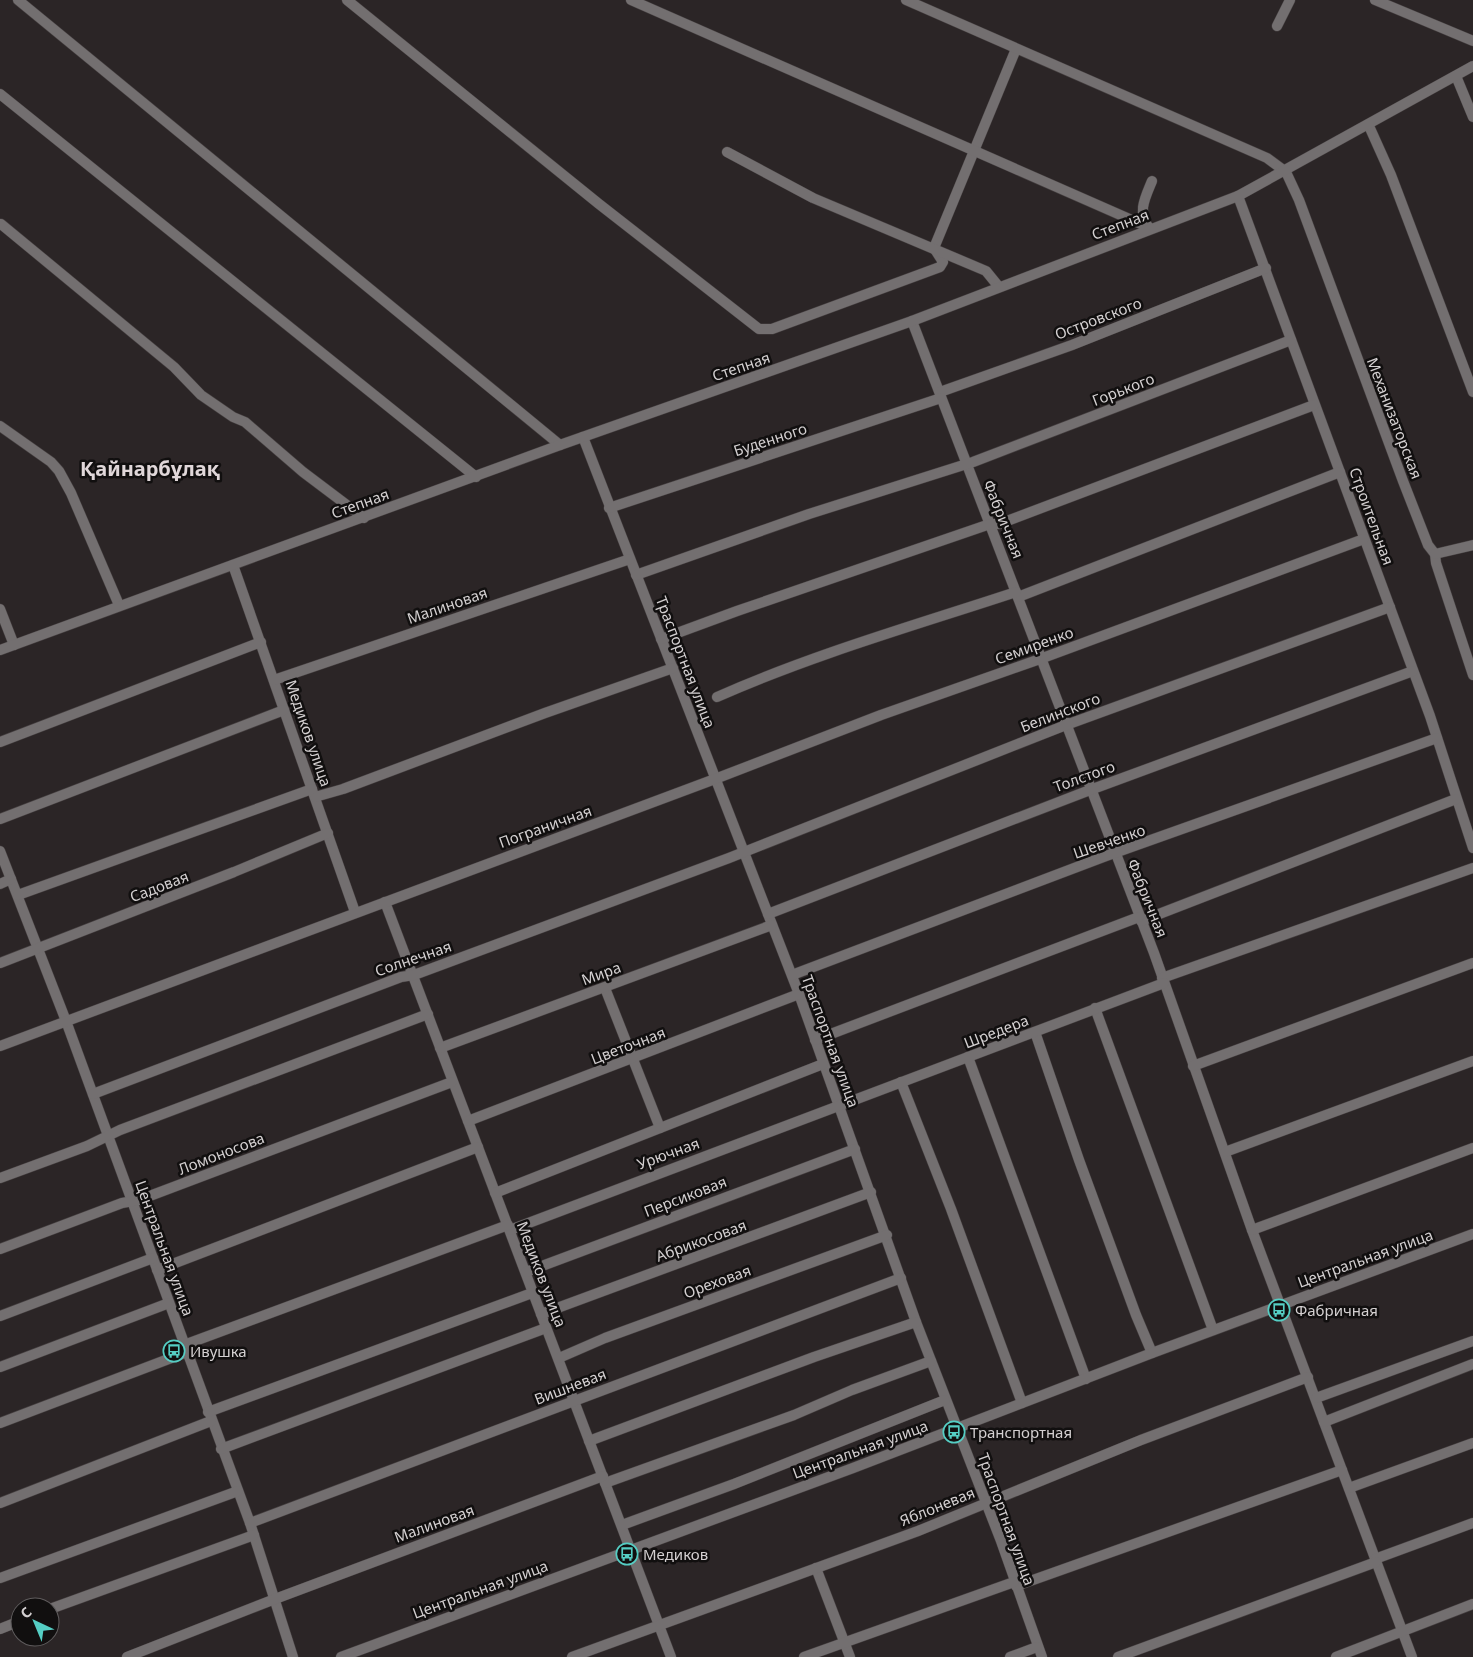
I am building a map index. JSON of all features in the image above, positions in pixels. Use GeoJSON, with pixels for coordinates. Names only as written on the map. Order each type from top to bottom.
{"type":"FeatureCollection","features":[{"type":"Feature","properties":{"kind":"street"},"geometry":{"type":"LineString","coordinates":[[18,0],[560,445]]}},
{"type":"Feature","properties":{"kind":"street"},"geometry":{"type":"LineString","coordinates":[[347,0],[599,204],[759,329],[772,329],[940,267],[943,262],[934,248]]}},
{"type":"Feature","properties":{"kind":"street"},"geometry":{"type":"LineString","coordinates":[[631,0],[1150,228]]}},
{"type":"Feature","properties":{"kind":"street"},"geometry":{"type":"LineString","coordinates":[[906,0],[1268,158],[1286,172]]}},
{"type":"Feature","properties":{"kind":"street"},"geometry":{"type":"LineString","coordinates":[[1277,26],[1290,0]]}},
{"type":"Feature","properties":{"kind":"street"},"geometry":{"type":"LineString","coordinates":[[1375,0],[1396,4],[1473,40]]}},
{"type":"Feature","properties":{"kind":"street"},"geometry":{"type":"LineString","coordinates":[[934,248],[1016,49]]}},
{"type":"Feature","properties":{"kind":"street","name":"Степная"},"geometry":{"type":"LineString","coordinates":[[0,650],[560,445],[912,321],[1150,228],[1238,196],[1286,172],[1473,66]]}},
{"type":"Feature","properties":{"kind":"street"},"geometry":{"type":"LineString","coordinates":[[1456,76],[1473,117]]}},
{"type":"Feature","properties":{"kind":"street"},"geometry":{"type":"LineString","coordinates":[[0,94],[476,477]]}},
{"type":"Feature","properties":{"kind":"street"},"geometry":{"type":"LineString","coordinates":[[1369,126],[1395,185],[1473,392]]}},
{"type":"Feature","properties":{"kind":"street"},"geometry":{"type":"LineString","coordinates":[[727,152],[813,198],[986,271],[1000,287]]}},
{"type":"Feature","properties":{"kind":"street","name":"Механизаторская"},"geometry":{"type":"LineString","coordinates":[[1286,172],[1299,200],[1428,545],[1436,554],[1436,563],[1473,675]]}},
{"type":"Feature","properties":{"kind":"street"},"geometry":{"type":"LineString","coordinates":[[1150,228],[1143,220],[1142,203],[1152,181]]}},
{"type":"Feature","properties":{"kind":"street","name":"Строительная"},"geometry":{"type":"LineString","coordinates":[[1238,196],[1390,607],[1437,738],[1473,848]]}},
{"type":"Feature","properties":{"kind":"street"},"geometry":{"type":"LineString","coordinates":[[1,224],[167,361],[201,395],[233,417],[246,422],[303,472],[364,518]]}},
{"type":"Feature","properties":{"kind":"street","name":"Островского"},"geometry":{"type":"LineString","coordinates":[[940,395],[1266,268]]}},
{"type":"Feature","properties":{"kind":"street","name":"Фабричная"},"geometry":{"type":"LineString","coordinates":[[912,321],[1140,919],[1252,1230],[1412,1657]]}},
{"type":"Feature","properties":{"kind":"street","name":"Горького"},"geometry":{"type":"LineString","coordinates":[[636,574],[731,540],[1028,441],[1291,340]]}},
{"type":"Feature","properties":{"kind":"street","name":"Буденного"},"geometry":{"type":"LineString","coordinates":[[609,508],[940,395]]}},
{"type":"Feature","properties":{"kind":"street"},"geometry":{"type":"LineString","coordinates":[[661,639],[737,610],[990,524],[999,524],[1314,405]]}},
{"type":"Feature","properties":{"kind":"street"},"geometry":{"type":"LineString","coordinates":[[0,426],[51,462],[59,471],[71,493],[119,606]]}},
{"type":"Feature","properties":{"kind":"street","name":"Траспортная улица"},"geometry":{"type":"LineString","coordinates":[[583,437],[792,975],[838,1107],[887,1235],[916,1322],[1042,1657]]}},
{"type":"Feature","properties":{"kind":"street"},"geometry":{"type":"LineString","coordinates":[[717,697],[767,675],[811,659],[1017,594],[1340,472]]}},
{"type":"Feature","properties":{"kind":"street","name":"Семиренко"},"geometry":{"type":"LineString","coordinates":[[715,779],[872,718],[1040,659],[1364,539]]}},
{"type":"Feature","properties":{"kind":"street"},"geometry":{"type":"LineString","coordinates":[[1436,554],[1473,545]]}},
{"type":"Feature","properties":{"kind":"street","name":"Малиновая"},"geometry":{"type":"LineString","coordinates":[[274,680],[630,559]]}},
{"type":"Feature","properties":{"kind":"street","name":"Медиков улица"},"geometry":{"type":"LineString","coordinates":[[233,565],[355,912]]}},
{"type":"Feature","properties":{"kind":"street","name":"Белинского"},"geometry":{"type":"LineString","coordinates":[[743,852],[1066,725],[1390,607]]}},
{"type":"Feature","properties":{"kind":"street"},"geometry":{"type":"LineString","coordinates":[[0,610],[14,645]]}},
{"type":"Feature","properties":{"kind":"street"},"geometry":{"type":"LineString","coordinates":[[0,742],[261,642]]}},
{"type":"Feature","properties":{"kind":"street"},"geometry":{"type":"LineString","coordinates":[[18,895],[313,793],[343,789],[545,713],[673,668]]}},
{"type":"Feature","properties":{"kind":"street","name":"Толстого"},"geometry":{"type":"LineString","coordinates":[[768,914],[1090,790],[1413,671]]}},
{"type":"Feature","properties":{"kind":"street"},"geometry":{"type":"LineString","coordinates":[[0,820],[284,710]]}},
{"type":"Feature","properties":{"kind":"street","name":"Шевченко"},"geometry":{"type":"LineString","coordinates":[[792,975],[1114,854],[1437,738]]}},
{"type":"Feature","properties":{"kind":"street","name":"Пограничная"},"geometry":{"type":"LineString","coordinates":[[0,1046],[715,779]]}},
{"type":"Feature","properties":{"kind":"street"},"geometry":{"type":"LineString","coordinates":[[816,1040],[1456,799]]}},
{"type":"Feature","properties":{"kind":"street","name":"Садовая"},"geometry":{"type":"LineString","coordinates":[[0,963],[328,833]]}},
{"type":"Feature","properties":{"kind":"street","name":"Центральная улица"},"geometry":{"type":"LineString","coordinates":[[0,851],[39,948],[109,1136],[131,1201],[154,1258],[209,1416],[250,1523],[293,1657]]}},
{"type":"Feature","properties":{"kind":"street","name":"Солнечная"},"geometry":{"type":"LineString","coordinates":[[93,1094],[402,977],[414,975],[743,852]]}},
{"type":"Feature","properties":{"kind":"street","name":"Шредера"},"geometry":{"type":"LineString","coordinates":[[838,1107],[1163,981],[1473,868]]}},
{"type":"Feature","properties":{"kind":"street"},"geometry":{"type":"LineString","coordinates":[[0,884],[11,879]]}},
{"type":"Feature","properties":{"kind":"street","name":"Медиков улица"},"geometry":{"type":"LineString","coordinates":[[386,902],[452,1082],[672,1657]]}},
{"type":"Feature","properties":{"kind":"street","name":"Мира"},"geometry":{"type":"LineString","coordinates":[[440,1048],[772,925]]}},
{"type":"Feature","properties":{"kind":"street"},"geometry":{"type":"LineString","coordinates":[[1193,1066],[1473,963]]}},
{"type":"Feature","properties":{"kind":"street"},"geometry":{"type":"LineString","coordinates":[[605,988],[660,1128]]}},
{"type":"Feature","properties":{"kind":"street","name":"Цветочная"},"geometry":{"type":"LineString","coordinates":[[468,1121],[799,994]]}},
{"type":"Feature","properties":{"kind":"street"},"geometry":{"type":"LineString","coordinates":[[1095,1008],[1213,1330]]}},
{"type":"Feature","properties":{"kind":"street"},"geometry":{"type":"LineString","coordinates":[[0,1178],[120,1130],[428,1014]]}},
{"type":"Feature","properties":{"kind":"street"},"geometry":{"type":"LineString","coordinates":[[1035,1032],[1079,1160],[1136,1315],[1152,1353]]}},
{"type":"Feature","properties":{"kind":"street"},"geometry":{"type":"LineString","coordinates":[[968,1057],[1086,1379]]}},
{"type":"Feature","properties":{"kind":"street"},"geometry":{"type":"LineString","coordinates":[[1224,1152],[1473,1061]]}},
{"type":"Feature","properties":{"kind":"street"},"geometry":{"type":"LineString","coordinates":[[495,1192],[823,1064]]}},
{"type":"Feature","properties":{"kind":"street","name":"Ломоносова"},"geometry":{"type":"LineString","coordinates":[[0,1249],[131,1201],[139,1200],[452,1082]]}},
{"type":"Feature","properties":{"kind":"street"},"geometry":{"type":"LineString","coordinates":[[901,1082],[930,1154],[1022,1402]]}},
{"type":"Feature","properties":{"kind":"street","name":"Урючная"},"geometry":{"type":"LineString","coordinates":[[509,1228],[838,1107]]}},
{"type":"Feature","properties":{"kind":"street"},"geometry":{"type":"LineString","coordinates":[[157,1270],[478,1147]]}},
{"type":"Feature","properties":{"kind":"street"},"geometry":{"type":"LineString","coordinates":[[1252,1230],[1473,1148]]}},
{"type":"Feature","properties":{"kind":"street","name":"Персиковая"},"geometry":{"type":"LineString","coordinates":[[526,1272],[855,1149]]}},
{"type":"Feature","properties":{"kind":"street","name":"Абрикосовая"},"geometry":{"type":"LineString","coordinates":[[541,1314],[871,1192]]}},
{"type":"Feature","properties":{"kind":"street"},"geometry":{"type":"LineString","coordinates":[[0,1423],[186,1348],[509,1228]]}},
{"type":"Feature","properties":{"kind":"street","name":"Центральная улица"},"geometry":{"type":"LineString","coordinates":[[341,1657],[957,1430],[1022,1402],[1473,1234]]}},
{"type":"Feature","properties":{"kind":"street","name":"Ореховая"},"geometry":{"type":"LineString","coordinates":[[559,1358],[605,1338],[887,1235]]}},
{"type":"Feature","properties":{"kind":"street"},"geometry":{"type":"LineString","coordinates":[[0,1316],[154,1258]]}},
{"type":"Feature","properties":{"kind":"street","name":"Вишневая"},"geometry":{"type":"LineString","coordinates":[[250,1523],[901,1278]]}},
{"type":"Feature","properties":{"kind":"street"},"geometry":{"type":"LineString","coordinates":[[0,1503],[209,1416],[532,1293]]}},
{"type":"Feature","properties":{"kind":"street"},"geometry":{"type":"LineString","coordinates":[[0,1368],[169,1303]]}},
{"type":"Feature","properties":{"kind":"street"},"geometry":{"type":"LineString","coordinates":[[590,1441],[814,1357],[916,1322]]}},
{"type":"Feature","properties":{"kind":"street"},"geometry":{"type":"LineString","coordinates":[[221,1449],[546,1328]]}},
{"type":"Feature","properties":{"kind":"street"},"geometry":{"type":"LineString","coordinates":[[1316,1398],[1473,1341]]}},
{"type":"Feature","properties":{"kind":"street","name":"Малиновая"},"geometry":{"type":"LineString","coordinates":[[275,1598],[604,1479],[794,1415],[852,1390],[931,1361]]}},
{"type":"Feature","properties":{"kind":"street"},"geometry":{"type":"LineString","coordinates":[[1324,1422],[1473,1364]]}},
{"type":"Feature","properties":{"kind":"street","name":"Яблоневая"},"geometry":{"type":"LineString","coordinates":[[572,1657],[918,1530],[1141,1440],[1308,1377]]}},
{"type":"Feature","properties":{"kind":"street"},"geometry":{"type":"LineString","coordinates":[[622,1524],[734,1484],[946,1400]]}},
{"type":"Feature","properties":{"kind":"street"},"geometry":{"type":"LineString","coordinates":[[1348,1488],[1473,1443]]}},
{"type":"Feature","properties":{"kind":"street"},"geometry":{"type":"LineString","coordinates":[[804,1657],[1342,1470]]}},
{"type":"Feature","properties":{"kind":"street"},"geometry":{"type":"LineString","coordinates":[[0,1578],[238,1492]]}},
{"type":"Feature","properties":{"kind":"street"},"geometry":{"type":"LineString","coordinates":[[1118,1657],[1473,1523]]}},
{"type":"Feature","properties":{"kind":"street"},"geometry":{"type":"LineString","coordinates":[[60,1606],[254,1535]]}},
{"type":"Feature","properties":{"kind":"street"},"geometry":{"type":"LineString","coordinates":[[816,1568],[850,1657]]}},
{"type":"Feature","properties":{"kind":"street"},"geometry":{"type":"LineString","coordinates":[[127,1657],[275,1598]]}},
{"type":"Feature","properties":{"kind":"street"},"geometry":{"type":"LineString","coordinates":[[1336,1657],[1473,1604]]}},
{"type":"Feature","properties":{"kind":"street"},"geometry":{"type":"LineString","coordinates":[[1010,1657],[1037,1647]]}},
{"type":"Feature","properties":{"kind":"place","name":"Фабричная"},"geometry":{"type":"Point","coordinates":[1279,1310]}},
{"type":"Feature","properties":{"kind":"place","name":"Ивушка"},"geometry":{"type":"Point","coordinates":[174,1351]}},
{"type":"Feature","properties":{"kind":"place","name":"Транспортная"},"geometry":{"type":"Point","coordinates":[954,1432]}},
{"type":"Feature","properties":{"kind":"place","name":"Медиков"},"geometry":{"type":"Point","coordinates":[627,1554]}},
{"type":"Feature","properties":{"kind":"district","name":"Қайнарбұлақ"},"geometry":{"type":"Point","coordinates":[150,468]}}]}
